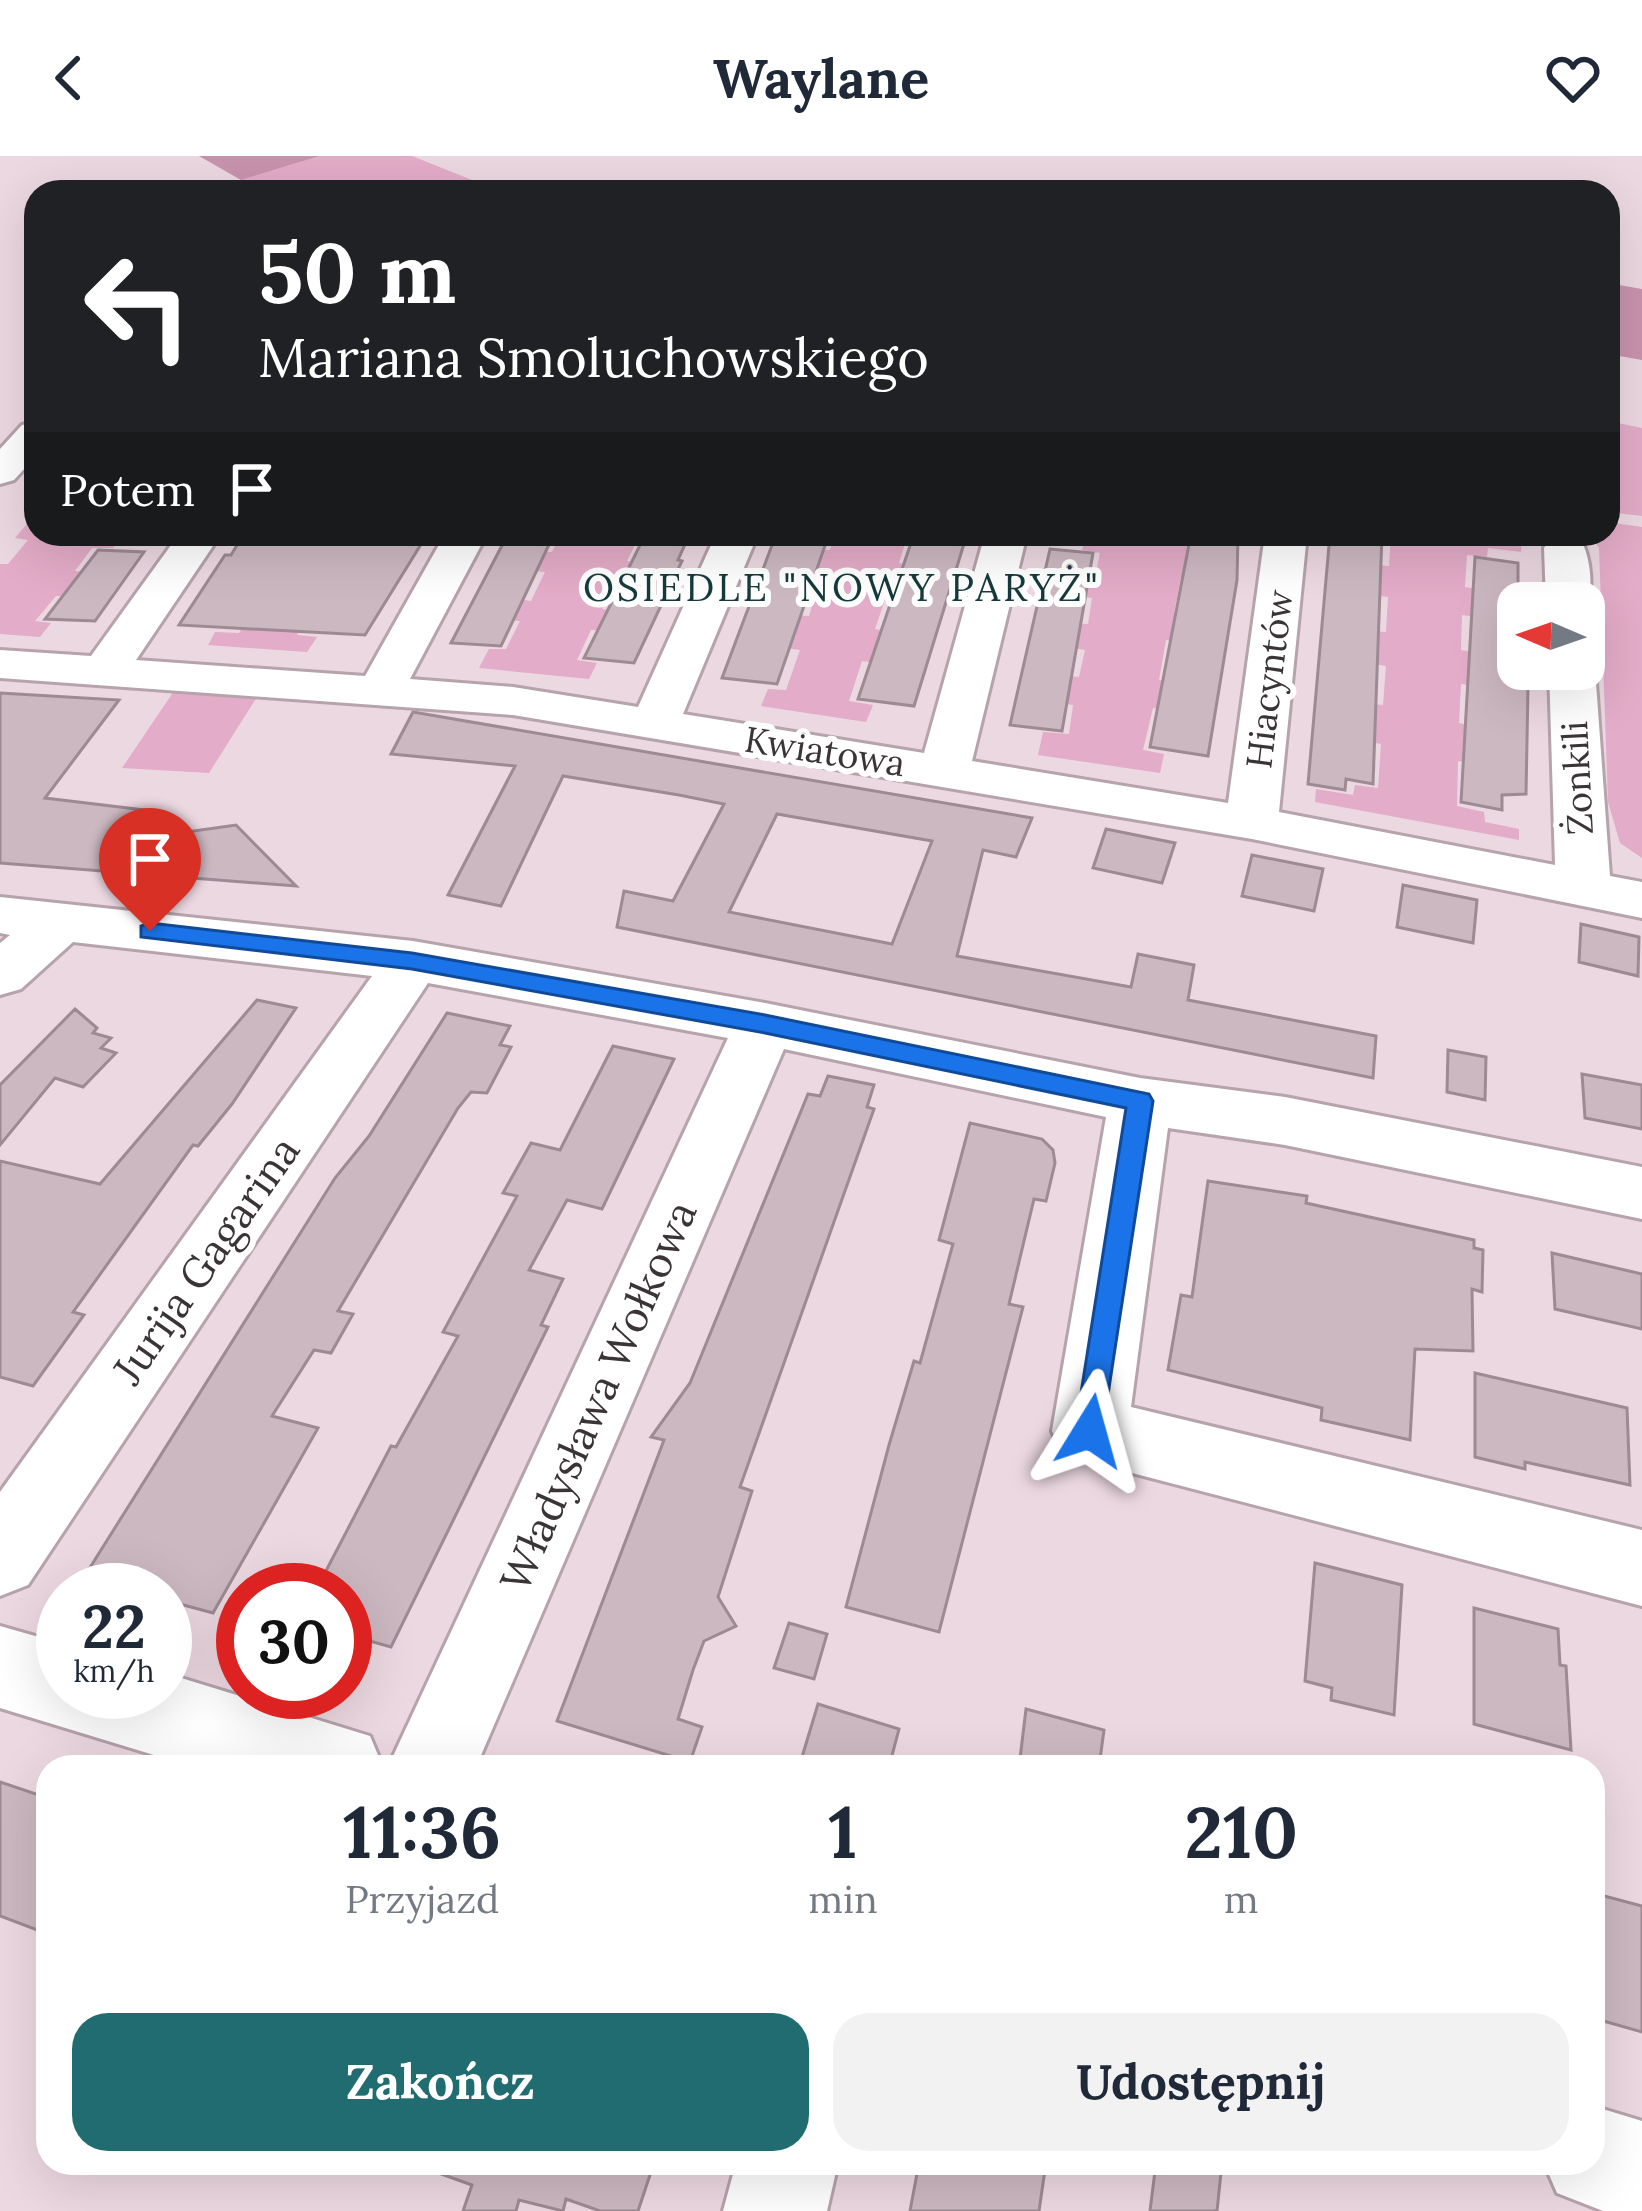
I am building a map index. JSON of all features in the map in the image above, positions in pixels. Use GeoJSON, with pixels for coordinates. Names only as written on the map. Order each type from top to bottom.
{"type":"FeatureCollection","features":[{"type":"Feature","properties":{"kind":"street"},"geometry":{"type":"LineString","coordinates":[[0,472],[24,446]]}},
{"type":"Feature","properties":{"kind":"street"},"geometry":{"type":"LineString","coordinates":[[105,670],[192,546]]}},
{"type":"Feature","properties":{"kind":"street"},"geometry":{"type":"LineString","coordinates":[[381,688],[459,546]]}},
{"type":"Feature","properties":{"kind":"street"},"geometry":{"type":"LineString","coordinates":[[655,723],[732,546]]}},
{"type":"Feature","properties":{"kind":"street"},"geometry":{"type":"LineString","coordinates":[[944,771],[1003,546]]}},
{"type":"Feature","properties":{"kind":"street","name":"Hiacyntów"},"geometry":{"type":"LineString","coordinates":[[1252,823],[1285,546]]}},
{"type":"Feature","properties":{"kind":"street"},"geometry":{"type":"LineString","coordinates":[[1565,548],[1567,582]]}},
{"type":"Feature","properties":{"kind":"street","name":"Kwiatowa"},"geometry":{"type":"LineString","coordinates":[[0,664],[513,701],[1252,823],[1642,900]]}},
{"type":"Feature","properties":{"kind":"street","name":"Żonkili"},"geometry":{"type":"LineString","coordinates":[[1573,690],[1583,888]]}},
{"type":"Feature","properties":{"kind":"street"},"geometry":{"type":"LineString","coordinates":[[0,915],[412,961],[765,1024],[1140,1101],[1285,1120],[1642,1193]]}},
{"type":"Feature","properties":{"kind":"street"},"geometry":{"type":"LineString","coordinates":[[0,975],[62,921]]}},
{"type":"Feature","properties":{"kind":"street","name":"Jurija Gagarina"},"geometry":{"type":"LineString","coordinates":[[0,1558],[412,961]]}},
{"type":"Feature","properties":{"kind":"street","name":"Władysława Wołkowa"},"geometry":{"type":"LineString","coordinates":[[437,1755],[765,1024]]}},
{"type":"Feature","properties":{"kind":"street"},"geometry":{"type":"LineString","coordinates":[[1140,1101],[1090,1431],[1642,1568]]}},
{"type":"Feature","properties":{"kind":"street"},"geometry":{"type":"LineString","coordinates":[[0,1667],[36,1678]]}},
{"type":"Feature","properties":{"kind":"street"},"geometry":{"type":"LineString","coordinates":[[176,1719],[298,1755]]}},
{"type":"Feature","properties":{"kind":"street"},"geometry":{"type":"LineString","coordinates":[[1605,2161],[1642,2172]]}},
{"type":"Feature","properties":{"kind":"street"},"geometry":{"type":"LineString","coordinates":[[775,2211],[784,2175]]}},
{"type":"Feature","properties":{"kind":"shaded area"},"geometry":{"type":"Polygon","coordinates":[[[199,156],[320,156],[241,180],[199,156]]]}},
{"type":"Feature","properties":{"kind":"shaded area"},"geometry":{"type":"Polygon","coordinates":[[[320,156],[412,156],[472,180],[241,180],[320,156]]]}},
{"type":"Feature","properties":{"kind":"shaded area"},"geometry":{"type":"Polygon","coordinates":[[[1620,285],[1642,289],[1642,360],[1620,356],[1620,285]]]}},
{"type":"Feature","properties":{"kind":"shaded area"},"geometry":{"type":"Polygon","coordinates":[[[1620,423],[1642,428],[1642,516],[1620,513],[1620,423]]]}},
{"type":"Feature","properties":{"kind":"shaded area"},"geometry":{"type":"Polygon","coordinates":[[[1620,524],[1642,527],[1642,858],[1620,843],[1608,802],[1605,582],[1600,582],[1598,546],[1620,546],[1620,524]]]}},
{"type":"Feature","properties":{"kind":"shaded area"},"geometry":{"type":"Polygon","coordinates":[[[24,545],[115,546],[92,548],[75,571],[92,573],[75,596],[56,596],[35,621],[51,623],[40,637],[0,634],[0,564],[8,564],[24,545]]]}},
{"type":"Feature","properties":{"kind":"shaded area"},"geometry":{"type":"Polygon","coordinates":[[[291,546],[359,546],[297,635],[317,637],[307,652],[208,645],[215,632],[239,633],[291,546]]]}},
{"type":"Feature","properties":{"kind":"shaded area"},"geometry":{"type":"Polygon","coordinates":[[[555,546],[634,546],[627,561],[645,564],[636,583],[614,581],[602,609],[622,611],[613,631],[591,630],[577,660],[597,663],[589,679],[479,668],[489,649],[506,649],[520,621],[504,620],[515,599],[531,601],[545,572],[526,570],[537,551],[552,552],[555,546]]]}},
{"type":"Feature","properties":{"kind":"shaded area"},"geometry":{"type":"Polygon","coordinates":[[[831,546],[904,546],[899,563],[918,566],[909,596],[887,594],[875,629],[896,633],[885,664],[862,661],[849,701],[873,705],[866,722],[761,706],[768,689],[786,690],[800,650],[778,647],[788,615],[809,616],[820,580],[801,577],[811,549],[830,550],[831,546]]]}},
{"type":"Feature","properties":{"kind":"shaded area"},"geometry":{"type":"Polygon","coordinates":[[[1083,546],[1188,546],[1186,554],[1198,556],[1194,578],[1181,577],[1174,613],[1187,616],[1183,642],[1166,640],[1159,680],[1176,683],[1171,710],[1153,708],[1143,750],[1164,754],[1160,773],[1038,755],[1043,732],[1069,734],[1073,705],[1051,702],[1057,675],[1079,677],[1085,650],[1060,646],[1067,623],[1088,624],[1092,598],[1075,596],[1080,576],[1095,577],[1100,553],[1082,550],[1083,546]]]}},
{"type":"Feature","properties":{"kind":"shaded area"},"geometry":{"type":"Polygon","coordinates":[[[1390,546],[1521,546],[1521,552],[1488,548],[1487,557],[1467,555],[1465,587],[1488,591],[1487,618],[1462,615],[1461,650],[1487,655],[1487,687],[1461,684],[1459,723],[1485,728],[1484,765],[1458,761],[1457,806],[1484,812],[1485,822],[1519,829],[1519,840],[1315,802],[1316,789],[1353,795],[1355,785],[1378,788],[1381,744],[1359,740],[1362,703],[1383,705],[1386,666],[1367,663],[1369,631],[1386,632],[1388,597],[1372,595],[1374,565],[1389,566],[1390,546]]]}},
{"type":"Feature","properties":{"kind":"shaded area"},"geometry":{"type":"Polygon","coordinates":[[[174,691],[257,697],[209,773],[122,768],[174,691]]]}},
{"type":"Feature","properties":{"kind":"building"},"geometry":{"type":"Polygon","coordinates":[[[237,546],[420,546],[365,635],[179,625],[225,555],[231,555],[237,546]]]}},
{"type":"Feature","properties":{"kind":"building"},"geometry":{"type":"Polygon","coordinates":[[[502,546],[548,546],[501,646],[451,643],[502,546]]]}},
{"type":"Feature","properties":{"kind":"building"},"geometry":{"type":"Polygon","coordinates":[[[640,546],[684,546],[678,560],[682,561],[634,663],[584,658],[640,546]]]}},
{"type":"Feature","properties":{"kind":"building"},"geometry":{"type":"Polygon","coordinates":[[[772,546],[825,546],[777,684],[722,678],[772,546]]]}},
{"type":"Feature","properties":{"kind":"building"},"geometry":{"type":"Polygon","coordinates":[[[910,546],[963,546],[914,706],[858,699],[910,546]]]}},
{"type":"Feature","properties":{"kind":"building"},"geometry":{"type":"Polygon","coordinates":[[[1189,546],[1238,546],[1237,580],[1208,756],[1150,747],[1189,546]]]}},
{"type":"Feature","properties":{"kind":"building"},"geometry":{"type":"Polygon","coordinates":[[[1329,546],[1382,546],[1373,784],[1346,779],[1345,790],[1308,784],[1329,546]]]}},
{"type":"Feature","properties":{"kind":"building"},"geometry":{"type":"Polygon","coordinates":[[[1050,549],[1093,553],[1062,731],[1010,725],[1050,549]]]}},
{"type":"Feature","properties":{"kind":"building"},"geometry":{"type":"Polygon","coordinates":[[[98,550],[144,552],[95,621],[45,619],[98,550]]]}},
{"type":"Feature","properties":{"kind":"building"},"geometry":{"type":"Polygon","coordinates":[[[1475,557],[1518,563],[1518,582],[1497,582],[1497,690],[1528,690],[1526,794],[1502,795],[1502,810],[1461,802],[1475,557]]]}},
{"type":"Feature","properties":{"kind":"building"},"geometry":{"type":"Polygon","coordinates":[[[0,693],[119,700],[45,798],[161,812],[144,838],[236,825],[296,886],[0,863],[0,693]]]}},
{"type":"Feature","properties":{"kind":"building"},"geometry":{"type":"Polygon","coordinates":[[[413,712],[1032,818],[1016,857],[983,850],[957,956],[1131,987],[1138,954],[1194,965],[1188,1000],[1376,1036],[1373,1078],[617,927],[624,891],[673,901],[724,804],[679,795],[563,776],[501,906],[448,895],[515,766],[391,754],[413,712]],[[777,814],[729,912],[892,944],[932,841],[777,814]]]}},
{"type":"Feature","properties":{"kind":"building"},"geometry":{"type":"Polygon","coordinates":[[[1106,829],[1175,843],[1162,883],[1093,868],[1106,829]]]}},
{"type":"Feature","properties":{"kind":"building"},"geometry":{"type":"Polygon","coordinates":[[[1252,855],[1323,869],[1314,911],[1242,896],[1252,855]]]}},
{"type":"Feature","properties":{"kind":"building"},"geometry":{"type":"Polygon","coordinates":[[[1403,885],[1477,900],[1473,943],[1397,927],[1403,885]]]}},
{"type":"Feature","properties":{"kind":"building"},"geometry":{"type":"Polygon","coordinates":[[[1581,924],[1639,937],[1638,976],[1579,962],[1581,924]]]}},
{"type":"Feature","properties":{"kind":"building"},"geometry":{"type":"Polygon","coordinates":[[[257,1000],[296,1008],[232,1104],[198,1146],[193,1145],[73,1312],[84,1315],[33,1386],[0,1377],[0,1161],[100,1184],[257,1000]]]}},
{"type":"Feature","properties":{"kind":"building"},"geometry":{"type":"Polygon","coordinates":[[[75,1009],[97,1028],[93,1033],[111,1038],[101,1048],[116,1053],[83,1087],[55,1078],[0,1145],[0,1085],[75,1009]]]}},
{"type":"Feature","properties":{"kind":"building"},"geometry":{"type":"Polygon","coordinates":[[[447,1013],[510,1026],[500,1045],[511,1047],[487,1093],[471,1092],[458,1108],[338,1311],[353,1314],[331,1353],[314,1350],[272,1416],[318,1428],[241,1563],[216,1563],[213,1613],[192,1607],[192,1563],[93,1563],[335,1178],[369,1136],[447,1013]]]}},
{"type":"Feature","properties":{"kind":"building"},"geometry":{"type":"Polygon","coordinates":[[[613,1046],[674,1059],[602,1209],[567,1200],[529,1270],[563,1279],[541,1325],[548,1327],[391,1647],[372,1642],[372,1563],[330,1563],[391,1446],[396,1447],[458,1336],[443,1332],[517,1196],[503,1193],[531,1143],[560,1150],[613,1046]]]}},
{"type":"Feature","properties":{"kind":"building"},"geometry":{"type":"Polygon","coordinates":[[[1448,1050],[1486,1057],[1485,1100],[1447,1092],[1448,1050]]]}},
{"type":"Feature","properties":{"kind":"building"},"geometry":{"type":"Polygon","coordinates":[[[1582,1074],[1642,1085],[1642,1129],[1585,1118],[1582,1074]]]}},
{"type":"Feature","properties":{"kind":"building"},"geometry":{"type":"Polygon","coordinates":[[[828,1076],[874,1085],[867,1107],[874,1109],[740,1487],[752,1491],[718,1597],[736,1626],[704,1641],[678,1719],[702,1727],[692,1755],[667,1755],[557,1721],[664,1440],[651,1437],[690,1383],[808,1094],[820,1096],[828,1076]]]}},
{"type":"Feature","properties":{"kind":"building"},"geometry":{"type":"Polygon","coordinates":[[[970,1123],[1042,1139],[1053,1150],[1055,1163],[1046,1201],[1034,1199],[1009,1304],[1023,1307],[939,1632],[846,1607],[889,1445],[914,1361],[920,1363],[953,1244],[939,1240],[970,1123]]]}},
{"type":"Feature","properties":{"kind":"building"},"geometry":{"type":"Polygon","coordinates":[[[1208,1181],[1307,1196],[1306,1203],[1474,1240],[1474,1248],[1483,1250],[1482,1292],[1472,1289],[1473,1351],[1415,1349],[1410,1440],[1321,1420],[1322,1408],[1168,1370],[1181,1295],[1192,1297],[1208,1181]]]}},
{"type":"Feature","properties":{"kind":"building"},"geometry":{"type":"Polygon","coordinates":[[[1552,1253],[1642,1274],[1642,1329],[1555,1309],[1552,1253]]]}},
{"type":"Feature","properties":{"kind":"building"},"geometry":{"type":"Polygon","coordinates":[[[1475,1373],[1627,1408],[1630,1485],[1525,1462],[1525,1469],[1475,1457],[1475,1373]]]}},
{"type":"Feature","properties":{"kind":"building"},"geometry":{"type":"Polygon","coordinates":[[[1315,1563],[1402,1585],[1394,1715],[1331,1700],[1332,1688],[1305,1681],[1315,1563]]]}},
{"type":"Feature","properties":{"kind":"building"},"geometry":{"type":"Polygon","coordinates":[[[1474,1608],[1558,1629],[1560,1665],[1566,1666],[1571,1750],[1474,1724],[1474,1608]]]}},
{"type":"Feature","properties":{"kind":"building"},"geometry":{"type":"Polygon","coordinates":[[[789,1623],[827,1634],[814,1679],[774,1668],[789,1623]]]}},
{"type":"Feature","properties":{"kind":"building"},"geometry":{"type":"Polygon","coordinates":[[[818,1704],[899,1729],[892,1755],[803,1755],[818,1704]]]}},
{"type":"Feature","properties":{"kind":"building"},"geometry":{"type":"Polygon","coordinates":[[[1026,1709],[1104,1730],[1101,1755],[1020,1755],[1026,1709]]]}},
{"type":"Feature","properties":{"kind":"building"},"geometry":{"type":"Polygon","coordinates":[[[0,1782],[36,1794],[36,1930],[0,1916],[0,1782]]]}},
{"type":"Feature","properties":{"kind":"building"},"geometry":{"type":"Polygon","coordinates":[[[1605,1896],[1642,1906],[1642,2032],[1605,2021],[1605,1896]]]}},
{"type":"Feature","properties":{"kind":"building"},"geometry":{"type":"Polygon","coordinates":[[[444,2175],[650,2175],[638,2211],[600,2211],[566,2199],[563,2211],[519,2200],[516,2211],[463,2211],[472,2185],[444,2175]]]}},
{"type":"Feature","properties":{"kind":"building"},"geometry":{"type":"Polygon","coordinates":[[[917,2175],[1044,2175],[1039,2211],[910,2211],[917,2175]]]}},
{"type":"Feature","properties":{"kind":"building"},"geometry":{"type":"Polygon","coordinates":[[[1154,2175],[1221,2175],[1217,2211],[1150,2211],[1154,2175]]]}},
{"type":"Feature","properties":{"kind":"district","name":"OSIEDLE \"NOWY PARYŻ\""},"geometry":{"type":"Point","coordinates":[842,587]}},
{"type":"Feature","properties":{"kind":"route"},"geometry":{"type":"LineString","coordinates":[[150,931],[412,961],[765,1024],[1140,1101],[1090,1431]]}}]}
